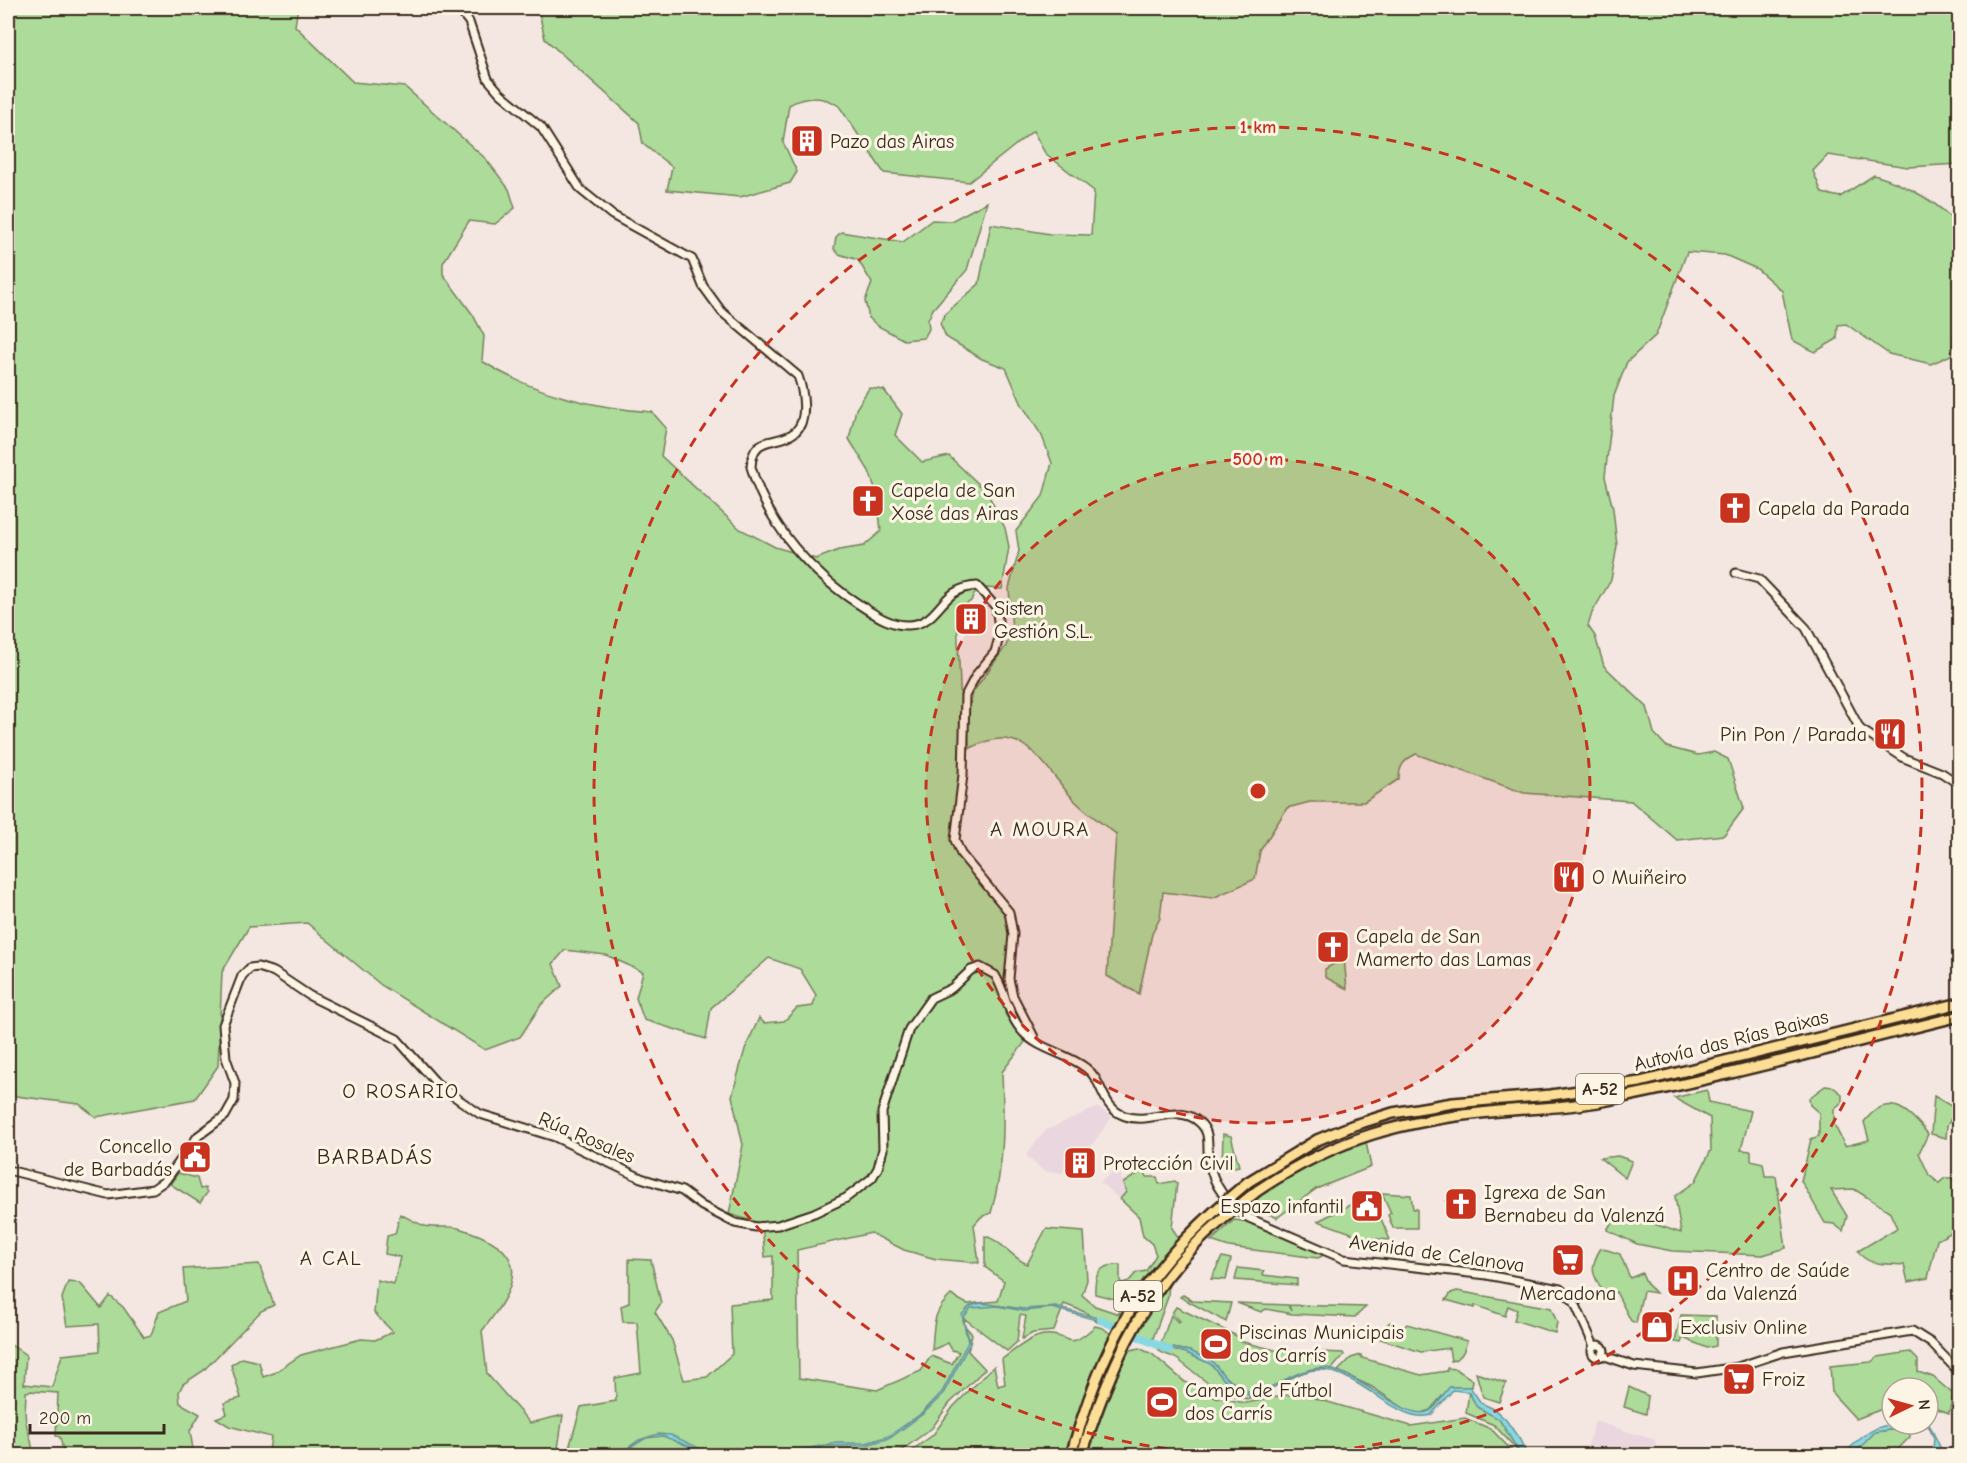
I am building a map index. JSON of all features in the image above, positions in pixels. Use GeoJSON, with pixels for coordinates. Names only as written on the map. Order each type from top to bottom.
{"type":"FeatureCollection","features":[{"type":"Feature","properties":{"kind":"highway","name":"Autovía das Rías Baixas"},"geometry":{"type":"LineString","coordinates":[[1071,1455],[1098,1374],[1126,1313],[1173,1250],[1202,1220],[1248,1182],[1317,1140],[1393,1113],[1453,1103],[1551,1095],[1640,1082],[1959,1003]]}},
{"type":"Feature","properties":{"kind":"highway","name":"Autovía das Rías Baixas"},"geometry":{"type":"LineString","coordinates":[[1083,1452],[1108,1378],[1135,1321],[1183,1257],[1212,1228],[1257,1191],[1294,1166],[1333,1147],[1415,1121],[1584,1105],[1669,1087],[1959,1016]]}},
{"type":"Feature","properties":{"kind":"main road"},"geometry":{"type":"LineString","coordinates":[[1950,1455],[1959,1451]]}},
{"type":"Feature","properties":{"kind":"street"},"geometry":{"type":"LineString","coordinates":[[459,8],[469,22],[488,79],[500,93],[541,128],[581,190],[612,215],[692,259],[703,286],[722,312],[798,376],[803,410],[799,427],[793,433],[762,444],[752,457],[751,467],[778,525],[799,553],[836,590],[878,616],[897,624],[911,625],[928,619],[950,594],[961,587],[977,586],[996,608],[1000,620],[998,645],[976,675],[965,696],[963,775],[955,840],[961,854],[1009,912],[1013,934],[1009,979],[1023,1018],[1037,1042]]}},
{"type":"Feature","properties":{"kind":"street"},"geometry":{"type":"LineString","coordinates":[[1736,573],[1759,579],[1806,628],[1860,729],[1904,758],[1941,773],[1959,785]]}},
{"type":"Feature","properties":{"kind":"street","name":"Rúa Rosales"},"geometry":{"type":"LineString","coordinates":[[8,1170],[108,1195],[134,1193],[159,1186],[174,1171],[198,1136],[231,1109],[236,1091],[224,1045],[225,1015],[246,971],[258,967],[274,972],[311,997],[397,1039],[439,1086],[480,1114],[555,1137],[641,1178],[682,1191],[716,1214],[745,1226],[766,1227],[791,1222],[846,1198],[872,1178],[882,1159],[882,1112],[900,1050],[909,1029],[931,998],[952,988],[971,970],[984,968],[994,975],[1013,1018],[1023,1033],[1037,1042]]}},
{"type":"Feature","properties":{"kind":"street","name":"Avenida de Celanova"},"geometry":{"type":"LineString","coordinates":[[1037,1042],[1088,1069],[1105,1100],[1122,1115],[1145,1118],[1185,1114],[1200,1123],[1208,1134],[1208,1160],[1219,1186],[1236,1210],[1250,1218],[1344,1259],[1487,1275],[1560,1289],[1574,1301],[1594,1346],[1603,1347],[1602,1355],[1634,1366],[1697,1373],[1738,1367],[1783,1352],[1912,1331],[1931,1344],[1959,1373]]}},
{"type":"Feature","properties":{"kind":"shaded area"},"geometry":{"type":"Polygon","coordinates":[[[1098,1107],[1112,1117],[1086,1153],[1080,1149],[1062,1173],[1043,1171],[1026,1155],[1046,1130],[1098,1107]]]}},
{"type":"Feature","properties":{"kind":"shaded area"},"geometry":{"type":"Polygon","coordinates":[[[1116,1170],[1120,1173],[1125,1192],[1119,1199],[1100,1182],[1116,1170]]]}},
{"type":"Feature","properties":{"kind":"shaded area"},"geometry":{"type":"Polygon","coordinates":[[[1595,1421],[1655,1440],[1656,1455],[1585,1455],[1595,1421]]]}},
{"type":"Feature","properties":{"kind":"green space"},"geometry":{"type":"Polygon","coordinates":[[[8,8],[298,8],[295,26],[353,82],[405,87],[486,159],[509,189],[515,208],[495,224],[469,221],[443,263],[443,274],[473,315],[484,336],[482,361],[521,382],[564,397],[608,407],[652,412],[666,428],[661,456],[740,529],[775,547],[816,559],[839,550],[864,546],[881,531],[877,494],[869,471],[849,439],[856,409],[869,388],[884,390],[902,414],[895,435],[922,462],[949,456],[987,492],[1005,528],[1009,547],[1002,589],[984,588],[975,593],[957,616],[963,756],[951,836],[955,852],[997,898],[1007,914],[1009,935],[1005,1014],[1025,1042],[1002,1072],[1002,1143],[996,1195],[991,1213],[981,1217],[974,1225],[979,1263],[936,1259],[904,1250],[871,1233],[797,1250],[799,1378],[877,1390],[921,1371],[931,1356],[952,1364],[959,1352],[952,1350],[948,1343],[932,1350],[935,1320],[940,1307],[951,1295],[967,1304],[998,1301],[1004,1281],[985,1267],[985,1236],[996,1241],[1027,1264],[1046,1229],[1084,1232],[1087,1280],[1082,1295],[1095,1306],[1119,1314],[1123,1301],[1095,1294],[1096,1281],[1103,1268],[1120,1265],[1120,1281],[1122,1283],[1129,1281],[1136,1273],[1146,1271],[1156,1255],[1152,1244],[1143,1236],[1139,1217],[1120,1199],[1126,1192],[1123,1183],[1144,1170],[1147,1177],[1157,1177],[1159,1184],[1175,1181],[1177,1183],[1172,1228],[1179,1238],[1170,1262],[1168,1297],[1151,1344],[1112,1326],[1097,1322],[1085,1312],[1064,1304],[1054,1331],[1033,1333],[1022,1339],[1026,1316],[1020,1315],[1017,1342],[1007,1351],[965,1319],[964,1325],[972,1334],[968,1351],[985,1369],[949,1404],[932,1428],[895,1455],[567,1455],[581,1407],[616,1401],[615,1378],[641,1373],[637,1322],[623,1322],[621,1306],[629,1303],[629,1259],[651,1260],[661,1303],[655,1312],[672,1340],[684,1380],[707,1377],[732,1354],[730,1304],[773,1300],[773,1256],[765,1257],[762,1224],[729,1214],[743,1145],[732,1096],[745,1049],[759,1018],[764,1023],[784,1021],[797,1008],[813,1006],[816,995],[800,969],[769,958],[711,1008],[706,1039],[644,1020],[636,998],[643,972],[606,955],[565,950],[553,964],[562,986],[541,1005],[520,1037],[485,1050],[381,985],[307,923],[249,927],[222,972],[218,1066],[195,1099],[96,1117],[79,1104],[8,1095],[8,8]]]}},
{"type":"Feature","properties":{"kind":"green space"},"geometry":{"type":"Polygon","coordinates":[[[538,8],[1959,8],[1959,164],[1908,167],[1828,155],[1813,171],[1822,193],[1840,197],[1874,175],[1897,183],[1922,196],[1934,203],[1953,220],[1960,230],[1959,313],[1953,349],[1951,355],[1931,364],[1889,354],[1846,324],[1838,325],[1837,339],[1815,352],[1792,340],[1782,291],[1757,269],[1725,255],[1687,252],[1656,335],[1627,362],[1614,396],[1605,477],[1613,509],[1617,546],[1611,580],[1592,613],[1588,626],[1595,636],[1604,666],[1647,707],[1654,733],[1667,747],[1698,755],[1714,752],[1728,759],[1744,808],[1724,835],[1677,840],[1631,801],[1524,793],[1416,754],[1403,764],[1399,779],[1364,802],[1310,802],[1287,808],[1260,851],[1255,879],[1213,898],[1163,892],[1160,918],[1152,934],[1139,994],[1107,976],[1116,834],[1081,806],[1043,762],[1019,743],[1005,739],[989,741],[969,749],[968,715],[973,692],[1006,646],[1012,631],[1009,588],[1019,551],[1016,531],[1043,496],[1052,463],[1042,436],[1022,405],[1006,368],[982,359],[946,337],[940,323],[946,313],[979,284],[991,224],[1050,234],[1091,235],[1094,191],[1045,153],[1033,131],[969,182],[884,173],[839,106],[820,98],[801,100],[789,105],[783,142],[797,172],[790,183],[740,197],[667,190],[672,167],[643,144],[639,123],[545,39],[538,8]]]}},
{"type":"Feature","properties":{"kind":"green space"},"geometry":{"type":"Polygon","coordinates":[[[987,202],[967,270],[933,309],[928,320],[929,329],[924,338],[904,340],[878,326],[869,318],[865,301],[872,283],[858,260],[839,254],[834,249],[836,237],[841,232],[903,242],[932,220],[951,221],[987,202]]]}},
{"type":"Feature","properties":{"kind":"green space"},"geometry":{"type":"Polygon","coordinates":[[[1344,958],[1347,989],[1325,977],[1325,969],[1344,958]]]}},
{"type":"Feature","properties":{"kind":"green space"},"geometry":{"type":"Polygon","coordinates":[[[1825,1086],[1833,1087],[1842,1094],[1842,1102],[1834,1109],[1834,1124],[1845,1146],[1869,1140],[1864,1122],[1873,1112],[1890,1105],[1898,1107],[1906,1111],[1928,1134],[1919,1153],[1929,1175],[1939,1183],[1945,1178],[1952,1178],[1959,1192],[1959,1234],[1952,1232],[1937,1240],[1928,1278],[1908,1282],[1904,1265],[1872,1262],[1858,1251],[1897,1228],[1889,1211],[1854,1189],[1831,1190],[1847,1216],[1843,1231],[1834,1224],[1825,1223],[1801,1181],[1811,1139],[1819,1136],[1819,1113],[1810,1105],[1809,1098],[1825,1086]]]}},
{"type":"Feature","properties":{"kind":"green space"},"geometry":{"type":"Polygon","coordinates":[[[1707,1090],[1709,1102],[1751,1111],[1741,1150],[1751,1151],[1751,1160],[1763,1163],[1765,1176],[1776,1176],[1786,1248],[1763,1255],[1672,1251],[1637,1244],[1607,1230],[1618,1212],[1681,1233],[1675,1196],[1695,1182],[1711,1150],[1710,1118],[1674,1098],[1707,1090]]]}},
{"type":"Feature","properties":{"kind":"green space"},"geometry":{"type":"Polygon","coordinates":[[[1934,1096],[1956,1109],[1947,1126],[1946,1138],[1931,1134],[1934,1096]]]}},
{"type":"Feature","properties":{"kind":"green space"},"geometry":{"type":"Polygon","coordinates":[[[1223,1134],[1231,1136],[1239,1166],[1226,1169],[1222,1164],[1223,1134]]]}},
{"type":"Feature","properties":{"kind":"green space"},"geometry":{"type":"Polygon","coordinates":[[[1366,1142],[1371,1167],[1316,1189],[1277,1218],[1252,1206],[1269,1189],[1285,1179],[1322,1160],[1366,1142]]]}},
{"type":"Feature","properties":{"kind":"green space"},"geometry":{"type":"Polygon","coordinates":[[[1618,1156],[1632,1161],[1625,1178],[1600,1158],[1618,1156]]]}},
{"type":"Feature","properties":{"kind":"green space"},"geometry":{"type":"Polygon","coordinates":[[[178,1173],[197,1178],[200,1189],[205,1188],[207,1193],[200,1203],[170,1184],[178,1173]]]}},
{"type":"Feature","properties":{"kind":"green space"},"geometry":{"type":"Polygon","coordinates":[[[1382,1193],[1411,1195],[1413,1209],[1417,1209],[1417,1228],[1393,1228],[1388,1215],[1391,1213],[1382,1193]]]}},
{"type":"Feature","properties":{"kind":"green space"},"geometry":{"type":"Polygon","coordinates":[[[1469,1194],[1472,1209],[1453,1214],[1446,1201],[1469,1194]]]}},
{"type":"Feature","properties":{"kind":"green space"},"geometry":{"type":"Polygon","coordinates":[[[1356,1202],[1366,1211],[1379,1214],[1390,1240],[1365,1238],[1318,1221],[1356,1202]]]}},
{"type":"Feature","properties":{"kind":"green space"},"geometry":{"type":"Polygon","coordinates":[[[400,1214],[425,1226],[454,1227],[481,1236],[498,1245],[508,1256],[512,1268],[506,1296],[482,1331],[487,1374],[530,1423],[563,1415],[557,1455],[235,1455],[269,1451],[271,1437],[229,1426],[216,1418],[227,1414],[224,1403],[241,1398],[231,1365],[242,1358],[259,1362],[263,1377],[274,1373],[301,1355],[361,1339],[375,1340],[393,1332],[374,1313],[377,1280],[394,1284],[400,1257],[385,1254],[387,1236],[395,1234],[400,1214]]]}},
{"type":"Feature","properties":{"kind":"green space"},"geometry":{"type":"Polygon","coordinates":[[[1234,1220],[1250,1222],[1321,1253],[1322,1256],[1318,1258],[1229,1247],[1211,1241],[1234,1220]]]}},
{"type":"Feature","properties":{"kind":"green space"},"geometry":{"type":"Polygon","coordinates":[[[1601,1248],[1620,1254],[1630,1278],[1642,1273],[1647,1284],[1656,1293],[1643,1291],[1636,1323],[1631,1321],[1616,1292],[1605,1296],[1595,1278],[1594,1262],[1601,1248]]]}},
{"type":"Feature","properties":{"kind":"green space"},"geometry":{"type":"Polygon","coordinates":[[[1222,1257],[1231,1259],[1226,1280],[1211,1279],[1222,1257]]]}},
{"type":"Feature","properties":{"kind":"green space"},"geometry":{"type":"Polygon","coordinates":[[[259,1264],[274,1305],[261,1311],[203,1371],[183,1384],[179,1392],[180,1403],[200,1414],[190,1431],[194,1455],[64,1455],[60,1437],[56,1436],[58,1393],[30,1391],[26,1392],[25,1414],[32,1455],[8,1455],[8,1346],[11,1345],[26,1355],[24,1384],[52,1387],[62,1355],[100,1351],[99,1324],[67,1326],[62,1298],[68,1282],[80,1283],[101,1308],[110,1296],[123,1307],[144,1337],[151,1335],[159,1312],[186,1301],[183,1269],[259,1264]]]}},
{"type":"Feature","properties":{"kind":"green space"},"geometry":{"type":"Polygon","coordinates":[[[1238,1268],[1264,1271],[1263,1275],[1297,1279],[1297,1285],[1235,1280],[1238,1268]]]}},
{"type":"Feature","properties":{"kind":"green space"},"geometry":{"type":"Polygon","coordinates":[[[1457,1291],[1551,1308],[1557,1322],[1555,1333],[1514,1320],[1517,1310],[1508,1306],[1505,1316],[1475,1305],[1475,1308],[1446,1300],[1451,1293],[1457,1291]]]}},
{"type":"Feature","properties":{"kind":"green space"},"geometry":{"type":"Polygon","coordinates":[[[1183,1295],[1193,1301],[1231,1303],[1226,1322],[1180,1297],[1183,1295]]]}},
{"type":"Feature","properties":{"kind":"green space"},"geometry":{"type":"Polygon","coordinates":[[[1237,1303],[1288,1305],[1291,1311],[1289,1305],[1366,1307],[1355,1317],[1292,1314],[1266,1309],[1261,1312],[1237,1303]]]}},
{"type":"Feature","properties":{"kind":"green space"},"geometry":{"type":"Polygon","coordinates":[[[1176,1307],[1239,1337],[1239,1341],[1275,1350],[1343,1353],[1344,1355],[1332,1369],[1309,1370],[1269,1389],[1249,1392],[1226,1378],[1212,1361],[1190,1351],[1160,1346],[1171,1315],[1178,1322],[1180,1321],[1172,1313],[1176,1307]]]}},
{"type":"Feature","properties":{"kind":"green space"},"geometry":{"type":"Polygon","coordinates":[[[1681,1315],[1716,1316],[1716,1346],[1707,1348],[1683,1338],[1681,1343],[1675,1342],[1681,1315]]]}},
{"type":"Feature","properties":{"kind":"green space"},"geometry":{"type":"Polygon","coordinates":[[[1390,1322],[1399,1332],[1407,1324],[1467,1341],[1465,1348],[1458,1358],[1451,1361],[1449,1348],[1421,1352],[1374,1337],[1390,1322]]]}},
{"type":"Feature","properties":{"kind":"green space"},"geometry":{"type":"Polygon","coordinates":[[[1095,1326],[1103,1328],[1131,1350],[1139,1348],[1152,1354],[1185,1382],[1215,1397],[1246,1403],[1288,1395],[1307,1396],[1411,1426],[1465,1418],[1491,1429],[1516,1455],[904,1456],[933,1435],[953,1407],[994,1366],[998,1386],[1005,1384],[1002,1359],[1022,1345],[1033,1338],[1044,1335],[1059,1336],[1073,1341],[1085,1335],[1095,1326]]]}},
{"type":"Feature","properties":{"kind":"green space"},"geometry":{"type":"Polygon","coordinates":[[[1159,1348],[1184,1352],[1211,1364],[1225,1381],[1249,1395],[1250,1399],[1220,1390],[1177,1359],[1159,1351],[1159,1348]]]}},
{"type":"Feature","properties":{"kind":"green space"},"geometry":{"type":"Polygon","coordinates":[[[1910,1352],[1918,1360],[1918,1372],[1930,1376],[1880,1376],[1880,1410],[1856,1419],[1832,1393],[1830,1366],[1871,1362],[1878,1357],[1910,1352]]]}},
{"type":"Feature","properties":{"kind":"green space"},"geometry":{"type":"Polygon","coordinates":[[[1361,1355],[1362,1358],[1421,1375],[1447,1371],[1447,1368],[1456,1369],[1473,1380],[1472,1387],[1450,1387],[1430,1410],[1411,1413],[1372,1387],[1338,1371],[1351,1358],[1361,1355]]]}},
{"type":"Feature","properties":{"kind":"green space"},"geometry":{"type":"Polygon","coordinates":[[[1476,1373],[1506,1383],[1499,1402],[1483,1397],[1476,1373]]]}},
{"type":"Feature","properties":{"kind":"green space"},"geometry":{"type":"Polygon","coordinates":[[[1940,1383],[1953,1394],[1949,1413],[1940,1410],[1940,1383]]]}},
{"type":"Feature","properties":{"kind":"green space"},"geometry":{"type":"Polygon","coordinates":[[[1629,1387],[1648,1396],[1646,1414],[1624,1407],[1629,1387]]]}},
{"type":"Feature","properties":{"kind":"green space"},"geometry":{"type":"Polygon","coordinates":[[[1469,1392],[1477,1407],[1499,1419],[1520,1453],[1494,1425],[1466,1413],[1469,1392]]]}},
{"type":"Feature","properties":{"kind":"green space"},"geometry":{"type":"Polygon","coordinates":[[[1880,1431],[1880,1436],[1910,1437],[1892,1455],[1851,1456],[1874,1432],[1880,1431]]]}},
{"type":"Feature","properties":{"kind":"water"},"geometry":{"type":"Polygon","coordinates":[[[981,1303],[1024,1309],[1055,1307],[1113,1322],[1111,1324],[1052,1308],[1024,1311],[997,1306],[971,1308],[963,1318],[970,1343],[943,1394],[923,1414],[890,1438],[866,1445],[825,1446],[802,1454],[776,1452],[765,1455],[775,1450],[799,1450],[836,1443],[866,1443],[889,1436],[922,1413],[942,1392],[968,1342],[962,1315],[970,1306],[981,1303]]]}},
{"type":"Feature","properties":{"kind":"water"},"geometry":{"type":"Polygon","coordinates":[[[1160,1346],[1190,1351],[1212,1361],[1226,1378],[1249,1392],[1257,1392],[1302,1372],[1322,1368],[1350,1377],[1394,1403],[1419,1413],[1432,1409],[1450,1387],[1470,1387],[1481,1403],[1494,1409],[1506,1420],[1527,1455],[1521,1455],[1499,1419],[1477,1407],[1469,1392],[1453,1390],[1431,1415],[1419,1416],[1407,1413],[1338,1374],[1314,1370],[1251,1396],[1225,1381],[1211,1364],[1184,1352],[1159,1348],[1160,1346]]]}},
{"type":"Feature","properties":{"kind":"water"},"geometry":{"type":"Polygon","coordinates":[[[1880,1427],[1880,1431],[1875,1432],[1853,1455],[1843,1455],[1854,1444],[1880,1427]]]}},
{"type":"Feature","properties":{"kind":"water"},"geometry":{"type":"Polygon","coordinates":[[[658,1434],[671,1435],[703,1450],[738,1448],[745,1455],[735,1449],[703,1452],[663,1436],[646,1438],[618,1455],[639,1440],[658,1434]]]}},
{"type":"Feature","properties":{"kind":"water"},"geometry":{"type":"Polygon","coordinates":[[[1933,1436],[1944,1455],[1932,1455],[1933,1436]]]}},
{"type":"Feature","properties":{"kind":"waterway"},"geometry":{"type":"LineString","coordinates":[[1101,1320],[1169,1350]]}},
{"type":"Feature","properties":{"kind":"place","name":"Pazo das Airas"},"geometry":{"type":"Point","coordinates":[807,141]}},
{"type":"Feature","properties":{"kind":"place","name":"Capela de San Xosé das Airas"},"geometry":{"type":"Point","coordinates":[868,501]}},
{"type":"Feature","properties":{"kind":"place","name":"Capela da Parada"},"geometry":{"type":"Point","coordinates":[1735,508]}},
{"type":"Feature","properties":{"kind":"place","name":"Sisten Gestión S.L."},"geometry":{"type":"Point","coordinates":[971,619]}},
{"type":"Feature","properties":{"kind":"place","name":"Pin Pon / Parada"},"geometry":{"type":"Point","coordinates":[1890,734]}},
{"type":"Feature","properties":{"kind":"place","name":"O Muiñeiro"},"geometry":{"type":"Point","coordinates":[1569,877]}},
{"type":"Feature","properties":{"kind":"place","name":"Capela de San Mamerto das Lamas"},"geometry":{"type":"Point","coordinates":[1333,947]}},
{"type":"Feature","properties":{"kind":"place","name":"Concello de Barbadás"},"geometry":{"type":"Point","coordinates":[195,1157]}},
{"type":"Feature","properties":{"kind":"place","name":"Protección Civil"},"geometry":{"type":"Point","coordinates":[1080,1163]}},
{"type":"Feature","properties":{"kind":"place","name":"Igrexa de San Bernabeu da Valenzá"},"geometry":{"type":"Point","coordinates":[1461,1204]}},
{"type":"Feature","properties":{"kind":"place","name":"Espazo infantil"},"geometry":{"type":"Point","coordinates":[1367,1206]}},
{"type":"Feature","properties":{"kind":"place","name":"Mercadona"},"geometry":{"type":"Point","coordinates":[1568,1260]}},
{"type":"Feature","properties":{"kind":"place","name":"Centro de Saúde da Valenzá"},"geometry":{"type":"Point","coordinates":[1683,1281]}},
{"type":"Feature","properties":{"kind":"place","name":"Exclusiv Online"},"geometry":{"type":"Point","coordinates":[1657,1327]}},
{"type":"Feature","properties":{"kind":"place","name":"Piscinas Municipais dos Carrís"},"geometry":{"type":"Point","coordinates":[1216,1344]}},
{"type":"Feature","properties":{"kind":"place","name":"Froiz"},"geometry":{"type":"Point","coordinates":[1739,1379]}},
{"type":"Feature","properties":{"kind":"place","name":"Campo de Fútbol dos Carrís"},"geometry":{"type":"Point","coordinates":[1162,1402]}},
{"type":"Feature","properties":{"kind":"district","name":"A MOURA"},"geometry":{"type":"Point","coordinates":[1040,829]}},
{"type":"Feature","properties":{"kind":"district","name":"O ROSARIO"},"geometry":{"type":"Point","coordinates":[401,1091]}},
{"type":"Feature","properties":{"kind":"district","name":"BARBADÁS"},"geometry":{"type":"Point","coordinates":[375,1156]}},
{"type":"Feature","properties":{"kind":"district","name":"A CAL"},"geometry":{"type":"Point","coordinates":[331,1258]}}]}
